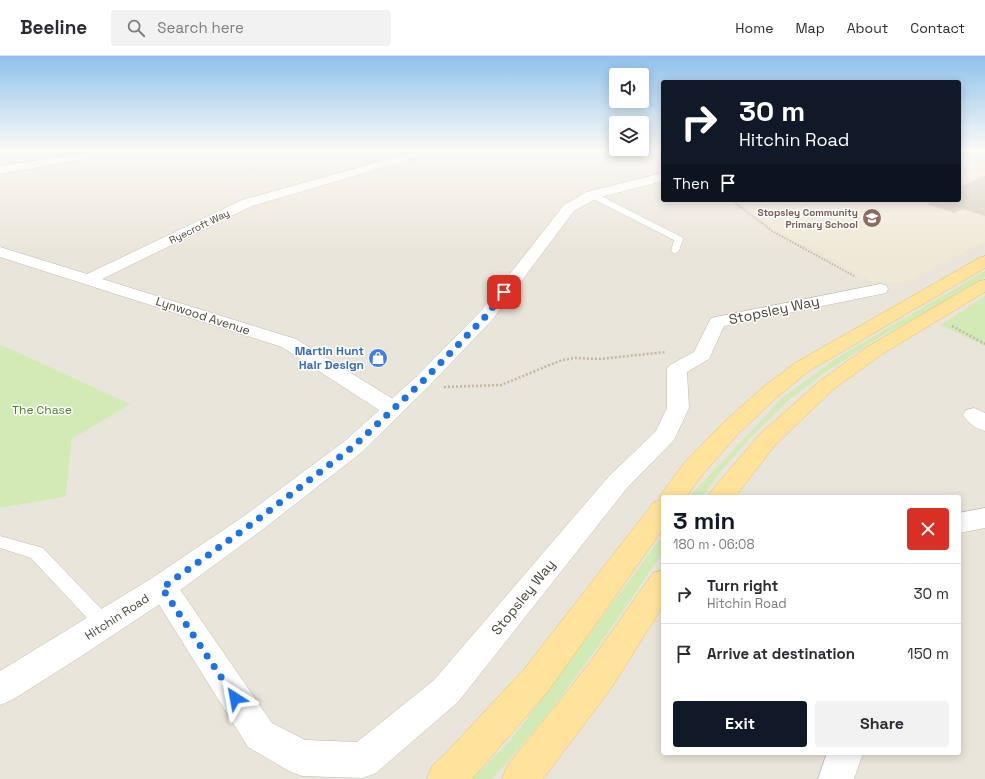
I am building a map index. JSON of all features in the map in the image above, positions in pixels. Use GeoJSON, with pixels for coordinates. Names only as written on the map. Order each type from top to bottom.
{"type":"FeatureCollection","features":[{"type":"Feature","properties":{"kind":"main road"},"geometry":{"type":"LineString","coordinates":[[674,495],[694,468],[732,428],[769,393],[802,367],[985,261]]}},
{"type":"Feature","properties":{"kind":"main road"},"geometry":{"type":"LineString","coordinates":[[723,495],[768,439],[828,384],[874,351],[985,285]]}},
{"type":"Feature","properties":{"kind":"main road"},"geometry":{"type":"LineString","coordinates":[[445,779],[459,766],[537,679],[661,511]]}},
{"type":"Feature","properties":{"kind":"main road"},"geometry":{"type":"LineString","coordinates":[[520,779],[600,676],[661,585]]}},
{"type":"Feature","properties":{"kind":"street","name":"Ryecroft Way"},"geometry":{"type":"LineString","coordinates":[[89,279],[247,203],[311,185]]}},
{"type":"Feature","properties":{"kind":"street","name":"Hitchin Road"},"geometry":{"type":"LineString","coordinates":[[0,689],[162,588],[253,523],[354,446],[423,381],[486,316],[569,208],[592,195],[632,185]]}},
{"type":"Feature","properties":{"kind":"street","name":"Lynwood Avenue"},"geometry":{"type":"LineString","coordinates":[[0,252],[289,343],[393,409]]}},
{"type":"Feature","properties":{"kind":"street","name":"Stopsley Way"},"geometry":{"type":"LineString","coordinates":[[162,588],[260,736],[302,758],[363,760],[446,691],[618,482],[666,435],[678,408],[677,369],[702,355],[717,322],[880,289]]}},
{"type":"Feature","properties":{"kind":"street"},"geometry":{"type":"LineString","coordinates":[[961,523],[985,518]]}},
{"type":"Feature","properties":{"kind":"street"},"geometry":{"type":"LineString","coordinates":[[836,779],[844,755]]}},
{"type":"Feature","properties":{"kind":"lane"},"geometry":{"type":"LineString","coordinates":[[592,195],[679,239],[675,251]]}},
{"type":"Feature","properties":{"kind":"lane"},"geometry":{"type":"LineString","coordinates":[[0,542],[37,553],[104,625]]}},
{"type":"Feature","properties":{"kind":"path"},"geometry":{"type":"LineString","coordinates":[[734,202],[772,231],[880,289]]}},
{"type":"Feature","properties":{"kind":"path"},"geometry":{"type":"LineString","coordinates":[[949,325],[985,344]]}},
{"type":"Feature","properties":{"kind":"path"},"geometry":{"type":"LineString","coordinates":[[423,381],[443,387],[501,385],[562,360],[575,358],[600,359],[666,352],[702,355]]}},
{"type":"Feature","properties":{"kind":"shaded area"},"geometry":{"type":"Polygon","coordinates":[[[0,185],[661,185],[661,202],[961,202],[961,185],[985,185],[985,779],[0,779],[0,508],[66,497],[72,439],[129,404],[0,344],[0,185]]]}},
{"type":"Feature","properties":{"kind":"shaded area","name":"Stopsley Community Primary School"},"geometry":{"type":"Polygon","coordinates":[[[961,185],[985,185],[985,242],[904,283],[872,281],[776,230],[743,205],[755,202],[961,202],[961,185]]]}},
{"type":"Feature","properties":{"kind":"green space"},"geometry":{"type":"Polygon","coordinates":[[[985,271],[985,277],[921,315],[883,335],[824,373],[789,400],[751,437],[715,478],[703,495],[691,495],[782,398],[835,359],[985,271]]]}},
{"type":"Feature","properties":{"kind":"green space"},"geometry":{"type":"Polygon","coordinates":[[[985,296],[985,346],[941,325],[985,296]]]}},
{"type":"Feature","properties":{"kind":"green space","name":"The Chase"},"geometry":{"type":"Polygon","coordinates":[[[0,344],[130,404],[72,439],[66,497],[0,508],[0,344]]]}},
{"type":"Feature","properties":{"kind":"green space"},"geometry":{"type":"Polygon","coordinates":[[[661,538],[661,555],[603,640],[561,697],[492,779],[472,779],[510,741],[661,538]]]}},
{"type":"Feature","properties":{"kind":"building"},"geometry":{"type":"Polygon","coordinates":[[[964,185],[985,185],[985,216],[962,209],[954,213],[927,204],[931,202],[961,202],[961,186],[964,185]]]}},
{"type":"Feature","properties":{"kind":"place","name":"Stopsley Community Primary School"},"geometry":{"type":"Point","coordinates":[872,218]}},
{"type":"Feature","properties":{"kind":"place","name":"Martin Hunt Hair Design"},"geometry":{"type":"Point","coordinates":[378,358]}},
{"type":"Feature","properties":{"kind":"route"},"geometry":{"type":"LineString","coordinates":[[235,698],[162,588],[253,523],[354,446],[423,381],[486,316],[504,292]]}}]}
